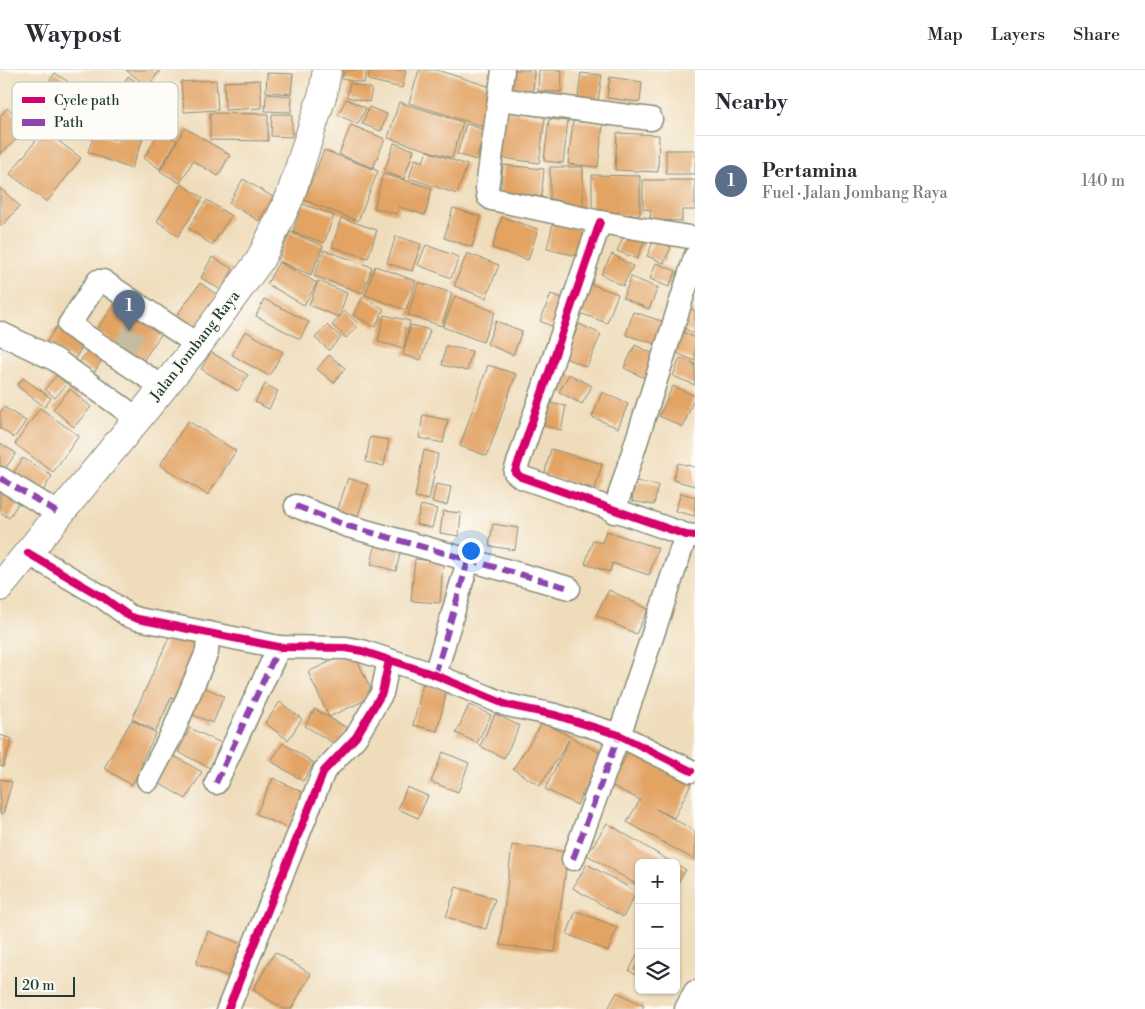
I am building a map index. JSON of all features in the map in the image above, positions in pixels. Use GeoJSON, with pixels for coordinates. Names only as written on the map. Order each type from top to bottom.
{"type":"FeatureCollection","features":[{"type":"Feature","properties":{"kind":"main road","name":"Jalan Jombang Raya"},"geometry":{"type":"LineString","coordinates":[[0,587],[164,388],[260,260],[290,197],[323,92],[327,70]]}},
{"type":"Feature","properties":{"kind":"street"},"geometry":{"type":"LineString","coordinates":[[503,70],[487,188],[488,196],[498,202],[695,238]]}},
{"type":"Feature","properties":{"kind":"street"},"geometry":{"type":"LineString","coordinates":[[498,99],[651,119]]}},
{"type":"Feature","properties":{"kind":"street"},"geometry":{"type":"LineString","coordinates":[[573,859],[690,536],[614,512],[521,477],[515,472],[600,222]]}},
{"type":"Feature","properties":{"kind":"street"},"geometry":{"type":"LineString","coordinates":[[614,512],[695,257]]}},
{"type":"Feature","properties":{"kind":"street"},"geometry":{"type":"LineString","coordinates":[[164,388],[121,353],[70,326],[69,323],[100,280],[145,315],[198,345]]}},
{"type":"Feature","properties":{"kind":"street"},"geometry":{"type":"LineString","coordinates":[[0,333],[56,360],[138,418]]}},
{"type":"Feature","properties":{"kind":"street"},"geometry":{"type":"LineString","coordinates":[[0,478],[60,514]]}},
{"type":"Feature","properties":{"kind":"street"},"geometry":{"type":"LineString","coordinates":[[296,506],[348,526],[569,588]]}},
{"type":"Feature","properties":{"kind":"street"},"geometry":{"type":"LineString","coordinates":[[28,553],[104,598],[129,616],[279,647],[346,648],[435,675],[507,705],[555,715],[619,735],[690,771]]}},
{"type":"Feature","properties":{"kind":"street"},"geometry":{"type":"LineString","coordinates":[[435,675],[468,561]]}},
{"type":"Feature","properties":{"kind":"street"},"geometry":{"type":"LineString","coordinates":[[148,780],[173,732],[207,652],[208,633]]}},
{"type":"Feature","properties":{"kind":"street"},"geometry":{"type":"LineString","coordinates":[[216,783],[279,647]]}},
{"type":"Feature","properties":{"kind":"street"},"geometry":{"type":"LineString","coordinates":[[228,1009],[324,771],[356,737],[382,693],[389,660]]}},
{"type":"Feature","properties":{"kind":"street"},"geometry":{"type":"LineString","coordinates":[[686,1009],[695,992]]}},
{"type":"Feature","properties":{"kind":"building"},"geometry":{"type":"Polygon","coordinates":[[[126,70],[160,70],[152,82],[142,82],[126,70]]]}},
{"type":"Feature","properties":{"kind":"building"},"geometry":{"type":"Polygon","coordinates":[[[344,70],[367,70],[364,83],[342,79],[344,70]]]}},
{"type":"Feature","properties":{"kind":"building"},"geometry":{"type":"Polygon","coordinates":[[[370,70],[406,70],[402,88],[368,80],[370,70]]]}},
{"type":"Feature","properties":{"kind":"building"},"geometry":{"type":"Polygon","coordinates":[[[419,70],[437,70],[497,89],[485,127],[409,103],[419,70]]]}},
{"type":"Feature","properties":{"kind":"building"},"geometry":{"type":"Polygon","coordinates":[[[510,70],[534,70],[533,96],[509,96],[510,70]]]}},
{"type":"Feature","properties":{"kind":"building"},"geometry":{"type":"Polygon","coordinates":[[[539,70],[562,70],[561,92],[538,91],[539,70]]]}},
{"type":"Feature","properties":{"kind":"building"},"geometry":{"type":"Polygon","coordinates":[[[55,73],[68,82],[49,82],[55,73]]]}},
{"type":"Feature","properties":{"kind":"building"},"geometry":{"type":"Polygon","coordinates":[[[267,73],[293,74],[291,94],[266,92],[267,73]]]}},
{"type":"Feature","properties":{"kind":"building"},"geometry":{"type":"Polygon","coordinates":[[[581,73],[602,75],[597,107],[577,104],[581,73]]]}},
{"type":"Feature","properties":{"kind":"building"},"geometry":{"type":"Polygon","coordinates":[[[128,76],[137,82],[124,82],[128,76]]]}},
{"type":"Feature","properties":{"kind":"building"},"geometry":{"type":"Polygon","coordinates":[[[610,77],[642,82],[640,102],[607,98],[610,77]]]}},
{"type":"Feature","properties":{"kind":"building"},"geometry":{"type":"Polygon","coordinates":[[[216,80],[218,110],[184,112],[181,82],[216,80]]]}},
{"type":"Feature","properties":{"kind":"building"},"geometry":{"type":"Polygon","coordinates":[[[260,80],[262,108],[225,110],[224,82],[260,80]]]}},
{"type":"Feature","properties":{"kind":"building"},"geometry":{"type":"Polygon","coordinates":[[[350,83],[372,89],[369,102],[347,97],[350,83]]]}},
{"type":"Feature","properties":{"kind":"building"},"geometry":{"type":"Polygon","coordinates":[[[266,94],[292,96],[291,112],[265,111],[266,94]]]}},
{"type":"Feature","properties":{"kind":"building"},"geometry":{"type":"Polygon","coordinates":[[[346,99],[366,108],[358,124],[338,115],[346,99]]]}},
{"type":"Feature","properties":{"kind":"building"},"geometry":{"type":"Polygon","coordinates":[[[399,102],[463,122],[452,158],[388,138],[399,102]]]}},
{"type":"Feature","properties":{"kind":"building"},"geometry":{"type":"Polygon","coordinates":[[[369,107],[387,114],[381,131],[362,124],[369,107]]]}},
{"type":"Feature","properties":{"kind":"building"},"geometry":{"type":"Polygon","coordinates":[[[8,108],[12,112],[12,140],[16,140],[0,155],[0,116],[8,108]]]}},
{"type":"Feature","properties":{"kind":"building"},"geometry":{"type":"Polygon","coordinates":[[[501,111],[545,117],[539,163],[495,157],[501,111]]]}},
{"type":"Feature","properties":{"kind":"building"},"geometry":{"type":"Polygon","coordinates":[[[210,113],[268,114],[268,141],[210,140],[210,113]]]}},
{"type":"Feature","properties":{"kind":"building"},"geometry":{"type":"Polygon","coordinates":[[[272,114],[292,114],[292,137],[271,136],[272,114]]]}},
{"type":"Feature","properties":{"kind":"building"},"geometry":{"type":"Polygon","coordinates":[[[549,119],[568,121],[563,163],[544,161],[549,119]]]}},
{"type":"Feature","properties":{"kind":"building"},"geometry":{"type":"Polygon","coordinates":[[[573,121],[603,124],[598,167],[568,164],[573,121]]]}},
{"type":"Feature","properties":{"kind":"building"},"geometry":{"type":"Polygon","coordinates":[[[466,124],[485,130],[476,160],[457,154],[466,124]]]}},
{"type":"Feature","properties":{"kind":"building"},"geometry":{"type":"Polygon","coordinates":[[[351,125],[385,139],[373,168],[339,154],[351,125]]]}},
{"type":"Feature","properties":{"kind":"building"},"geometry":{"type":"Polygon","coordinates":[[[185,128],[230,155],[218,176],[193,161],[180,183],[160,171],[185,128]]]}},
{"type":"Feature","properties":{"kind":"building"},"geometry":{"type":"Polygon","coordinates":[[[617,133],[659,135],[658,172],[615,170],[617,133]]]}},
{"type":"Feature","properties":{"kind":"building"},"geometry":{"type":"Polygon","coordinates":[[[36,140],[57,140],[81,158],[47,202],[10,174],[36,140]]]}},
{"type":"Feature","properties":{"kind":"building"},"geometry":{"type":"Polygon","coordinates":[[[92,140],[143,140],[131,169],[88,152],[92,140]]]}},
{"type":"Feature","properties":{"kind":"building"},"geometry":{"type":"Polygon","coordinates":[[[155,140],[177,141],[160,169],[144,158],[155,140]]]}},
{"type":"Feature","properties":{"kind":"building"},"geometry":{"type":"Polygon","coordinates":[[[394,143],[414,150],[404,179],[384,172],[394,143]]]}},
{"type":"Feature","properties":{"kind":"building"},"geometry":{"type":"Polygon","coordinates":[[[324,150],[378,171],[358,221],[304,200],[324,150]]]}},
{"type":"Feature","properties":{"kind":"building"},"geometry":{"type":"Polygon","coordinates":[[[666,150],[695,150],[695,174],[666,174],[666,150]]]}},
{"type":"Feature","properties":{"kind":"building"},"geometry":{"type":"Polygon","coordinates":[[[427,151],[467,165],[457,194],[409,178],[415,159],[423,162],[427,151]]]}},
{"type":"Feature","properties":{"kind":"building"},"geometry":{"type":"Polygon","coordinates":[[[503,165],[544,169],[541,201],[500,197],[503,165]]]}},
{"type":"Feature","properties":{"kind":"building"},"geometry":{"type":"Polygon","coordinates":[[[550,167],[583,167],[583,211],[550,211],[550,167]]]}},
{"type":"Feature","properties":{"kind":"building"},"geometry":{"type":"Polygon","coordinates":[[[383,174],[432,188],[425,215],[399,207],[397,214],[374,208],[383,174]]]}},
{"type":"Feature","properties":{"kind":"building"},"geometry":{"type":"Polygon","coordinates":[[[592,175],[640,176],[640,215],[592,214],[592,175]]]}},
{"type":"Feature","properties":{"kind":"building"},"geometry":{"type":"Polygon","coordinates":[[[243,179],[273,197],[259,221],[229,203],[243,179]]]}},
{"type":"Feature","properties":{"kind":"building"},"geometry":{"type":"Polygon","coordinates":[[[643,180],[695,180],[695,210],[682,210],[682,221],[650,220],[651,210],[643,209],[643,180]]]}},
{"type":"Feature","properties":{"kind":"building"},"geometry":{"type":"Polygon","coordinates":[[[181,184],[203,198],[178,236],[157,221],[181,184]]]}},
{"type":"Feature","properties":{"kind":"building"},"geometry":{"type":"Polygon","coordinates":[[[0,188],[20,206],[2,226],[0,224],[0,188]]]}},
{"type":"Feature","properties":{"kind":"building"},"geometry":{"type":"Polygon","coordinates":[[[207,200],[231,216],[212,245],[188,228],[207,200]]]}},
{"type":"Feature","properties":{"kind":"building"},"geometry":{"type":"Polygon","coordinates":[[[302,204],[334,215],[324,243],[293,232],[302,204]]]}},
{"type":"Feature","properties":{"kind":"building"},"geometry":{"type":"Polygon","coordinates":[[[453,208],[481,217],[472,247],[444,238],[453,208]]]}},
{"type":"Feature","properties":{"kind":"building"},"geometry":{"type":"Polygon","coordinates":[[[502,217],[538,229],[528,260],[492,248],[502,217]]]}},
{"type":"Feature","properties":{"kind":"building"},"geometry":{"type":"Polygon","coordinates":[[[341,218],[377,230],[368,258],[332,247],[341,218]]]}},
{"type":"Feature","properties":{"kind":"building"},"geometry":{"type":"Polygon","coordinates":[[[553,223],[586,231],[581,257],[547,249],[553,223]]]}},
{"type":"Feature","properties":{"kind":"building"},"geometry":{"type":"Polygon","coordinates":[[[290,232],[323,246],[311,275],[278,261],[290,232]]]}},
{"type":"Feature","properties":{"kind":"building"},"geometry":{"type":"Polygon","coordinates":[[[625,233],[645,240],[637,259],[617,251],[625,233]]]}},
{"type":"Feature","properties":{"kind":"building"},"geometry":{"type":"Polygon","coordinates":[[[396,236],[421,244],[412,271],[387,263],[396,236]]]}},
{"type":"Feature","properties":{"kind":"building"},"geometry":{"type":"Polygon","coordinates":[[[654,240],[671,247],[664,263],[647,256],[654,240]]]}},
{"type":"Feature","properties":{"kind":"building"},"geometry":{"type":"Polygon","coordinates":[[[426,245],[459,257],[451,278],[418,265],[426,245]]]}},
{"type":"Feature","properties":{"kind":"building"},"geometry":{"type":"Polygon","coordinates":[[[324,250],[372,267],[363,293],[314,276],[324,250]]]}},
{"type":"Feature","properties":{"kind":"building"},"geometry":{"type":"Polygon","coordinates":[[[467,253],[499,265],[486,298],[454,286],[467,253]]]}},
{"type":"Feature","properties":{"kind":"building"},"geometry":{"type":"Polygon","coordinates":[[[612,254],[633,266],[623,286],[601,274],[612,254]]]}},
{"type":"Feature","properties":{"kind":"building"},"geometry":{"type":"Polygon","coordinates":[[[212,257],[233,269],[221,290],[201,278],[212,257]]]}},
{"type":"Feature","properties":{"kind":"building"},"geometry":{"type":"Polygon","coordinates":[[[279,262],[317,283],[304,305],[267,284],[279,262]]]}},
{"type":"Feature","properties":{"kind":"building"},"geometry":{"type":"Polygon","coordinates":[[[656,263],[676,271],[669,287],[650,279],[656,263]]]}},
{"type":"Feature","properties":{"kind":"building"},"geometry":{"type":"Polygon","coordinates":[[[375,266],[416,281],[406,310],[365,295],[375,266]]]}},
{"type":"Feature","properties":{"kind":"building"},"geometry":{"type":"Polygon","coordinates":[[[631,277],[658,288],[649,309],[623,298],[631,277]]]}},
{"type":"Feature","properties":{"kind":"building"},"geometry":{"type":"Polygon","coordinates":[[[318,281],[347,293],[339,317],[309,305],[318,281]]]}},
{"type":"Feature","properties":{"kind":"building"},"geometry":{"type":"Polygon","coordinates":[[[418,282],[452,293],[442,326],[408,315],[418,282]]]}},
{"type":"Feature","properties":{"kind":"building"},"geometry":{"type":"Polygon","coordinates":[[[585,282],[618,294],[607,323],[574,311],[585,282]]]}},
{"type":"Feature","properties":{"kind":"building"},"geometry":{"type":"Polygon","coordinates":[[[200,283],[223,299],[197,334],[175,318],[200,283]]]}},
{"type":"Feature","properties":{"kind":"building"},"geometry":{"type":"Polygon","coordinates":[[[551,294],[569,301],[558,329],[540,321],[551,294]]]}},
{"type":"Feature","properties":{"kind":"building"},"geometry":{"type":"Polygon","coordinates":[[[455,296],[495,312],[483,342],[443,327],[455,296]]]}},
{"type":"Feature","properties":{"kind":"building"},"geometry":{"type":"Polygon","coordinates":[[[363,297],[384,309],[375,327],[353,315],[363,297]]]}},
{"type":"Feature","properties":{"kind":"building"},"geometry":{"type":"Polygon","coordinates":[[[264,299],[309,322],[300,339],[256,316],[264,299]]]}},
{"type":"Feature","properties":{"kind":"building"},"geometry":{"type":"Polygon","coordinates":[[[117,301],[162,333],[142,362],[96,330],[117,301]]]}},
{"type":"Feature","properties":{"kind":"building"},"geometry":{"type":"Polygon","coordinates":[[[690,308],[695,311],[695,334],[680,326],[690,308]]]}},
{"type":"Feature","properties":{"kind":"building"},"geometry":{"type":"Polygon","coordinates":[[[345,311],[359,324],[346,338],[332,325],[345,311]]]}},
{"type":"Feature","properties":{"kind":"building"},"geometry":{"type":"Polygon","coordinates":[[[633,312],[662,321],[656,344],[626,335],[633,312]]]}},
{"type":"Feature","properties":{"kind":"building"},"geometry":{"type":"Polygon","coordinates":[[[384,315],[410,321],[404,348],[378,342],[384,315]]]}},
{"type":"Feature","properties":{"kind":"building"},"geometry":{"type":"Polygon","coordinates":[[[496,321],[522,331],[513,355],[487,344],[496,321]]]}},
{"type":"Feature","properties":{"kind":"building"},"geometry":{"type":"Polygon","coordinates":[[[579,324],[601,334],[587,367],[565,358],[579,324]]]}},
{"type":"Feature","properties":{"kind":"building"},"geometry":{"type":"Polygon","coordinates":[[[327,325],[341,337],[329,350],[315,338],[327,325]]]}},
{"type":"Feature","properties":{"kind":"building"},"geometry":{"type":"Polygon","coordinates":[[[411,325],[430,330],[421,360],[403,355],[411,325]]]}},
{"type":"Feature","properties":{"kind":"building"},"geometry":{"type":"Polygon","coordinates":[[[56,327],[84,344],[74,360],[46,343],[56,327]]]}},
{"type":"Feature","properties":{"kind":"building"},"geometry":{"type":"Polygon","coordinates":[[[679,330],[695,338],[695,361],[670,350],[679,330]]]}},
{"type":"Feature","properties":{"kind":"building"},"geometry":{"type":"Polygon","coordinates":[[[245,331],[283,352],[269,376],[232,355],[245,331]]]}},
{"type":"Feature","properties":{"kind":"building"},"geometry":{"type":"Polygon","coordinates":[[[635,345],[662,358],[651,381],[624,368],[635,345]]]}},
{"type":"Feature","properties":{"kind":"building"},"geometry":{"type":"Polygon","coordinates":[[[446,346],[472,351],[467,371],[442,365],[446,346]]]}},
{"type":"Feature","properties":{"kind":"building"},"geometry":{"type":"Polygon","coordinates":[[[89,349],[103,358],[94,373],[79,363],[89,349]]]}},
{"type":"Feature","properties":{"kind":"building"},"geometry":{"type":"Polygon","coordinates":[[[211,352],[248,375],[238,391],[201,369],[211,352]]]}},
{"type":"Feature","properties":{"kind":"building"},"geometry":{"type":"Polygon","coordinates":[[[329,355],[345,368],[334,383],[317,369],[329,355]]]}},
{"type":"Feature","properties":{"kind":"building"},"geometry":{"type":"Polygon","coordinates":[[[680,358],[695,364],[695,385],[673,376],[680,358]]]}},
{"type":"Feature","properties":{"kind":"building"},"geometry":{"type":"Polygon","coordinates":[[[488,365],[516,374],[487,456],[460,446],[488,365]]]}},
{"type":"Feature","properties":{"kind":"building"},"geometry":{"type":"Polygon","coordinates":[[[569,374],[592,386],[582,404],[559,392],[569,374]]]}},
{"type":"Feature","properties":{"kind":"building"},"geometry":{"type":"Polygon","coordinates":[[[57,375],[67,384],[55,398],[45,389],[57,375]]]}},
{"type":"Feature","properties":{"kind":"building"},"geometry":{"type":"Polygon","coordinates":[[[23,378],[51,398],[45,407],[17,386],[23,378]]]}},
{"type":"Feature","properties":{"kind":"building"},"geometry":{"type":"Polygon","coordinates":[[[265,384],[278,391],[269,409],[255,402],[265,384]]]}},
{"type":"Feature","properties":{"kind":"building"},"geometry":{"type":"Polygon","coordinates":[[[673,386],[695,396],[683,427],[659,416],[673,386]]]}},
{"type":"Feature","properties":{"kind":"building"},"geometry":{"type":"Polygon","coordinates":[[[70,389],[91,407],[74,427],[53,409],[70,389]]]}},
{"type":"Feature","properties":{"kind":"building"},"geometry":{"type":"Polygon","coordinates":[[[602,392],[628,404],[618,428],[592,417],[602,392]]]}},
{"type":"Feature","properties":{"kind":"building"},"geometry":{"type":"Polygon","coordinates":[[[549,403],[566,406],[561,430],[544,426],[549,403]]]}},
{"type":"Feature","properties":{"kind":"building"},"geometry":{"type":"Polygon","coordinates":[[[4,407],[26,421],[14,438],[0,428],[0,412],[4,407]]]}},
{"type":"Feature","properties":{"kind":"building"},"geometry":{"type":"Polygon","coordinates":[[[40,408],[79,436],[53,472],[15,444],[40,408]]]}},
{"type":"Feature","properties":{"kind":"building"},"geometry":{"type":"Polygon","coordinates":[[[423,415],[448,420],[443,443],[419,438],[423,415]]]}},
{"type":"Feature","properties":{"kind":"building"},"geometry":{"type":"Polygon","coordinates":[[[188,421],[236,451],[208,495],[160,465],[188,421]]]}},
{"type":"Feature","properties":{"kind":"building"},"geometry":{"type":"Polygon","coordinates":[[[370,437],[389,440],[384,466],[366,462],[370,437]]]}},
{"type":"Feature","properties":{"kind":"building"},"geometry":{"type":"Polygon","coordinates":[[[0,443],[16,453],[0,476],[0,443]]]}},
{"type":"Feature","properties":{"kind":"building"},"geometry":{"type":"Polygon","coordinates":[[[551,449],[602,464],[595,489],[544,475],[551,449]]]}},
{"type":"Feature","properties":{"kind":"building"},"geometry":{"type":"Polygon","coordinates":[[[424,450],[438,454],[429,500],[415,497],[424,450]]]}},
{"type":"Feature","properties":{"kind":"building"},"geometry":{"type":"Polygon","coordinates":[[[23,458],[52,476],[40,496],[10,478],[23,458]]]}},
{"type":"Feature","properties":{"kind":"building"},"geometry":{"type":"Polygon","coordinates":[[[678,463],[695,467],[695,486],[673,480],[678,463]]]}},
{"type":"Feature","properties":{"kind":"building"},"geometry":{"type":"Polygon","coordinates":[[[348,478],[368,485],[357,519],[337,512],[348,478]]]}},
{"type":"Feature","properties":{"kind":"building"},"geometry":{"type":"Polygon","coordinates":[[[635,481],[658,485],[654,505],[632,501],[635,481]]]}},
{"type":"Feature","properties":{"kind":"building"},"geometry":{"type":"Polygon","coordinates":[[[0,482],[22,497],[9,518],[0,512],[0,482]]]}},
{"type":"Feature","properties":{"kind":"building"},"geometry":{"type":"Polygon","coordinates":[[[436,484],[451,487],[447,505],[432,502],[436,484]]]}},
{"type":"Feature","properties":{"kind":"building"},"geometry":{"type":"Polygon","coordinates":[[[681,493],[695,497],[695,516],[675,511],[681,493]]]}},
{"type":"Feature","properties":{"kind":"building"},"geometry":{"type":"Polygon","coordinates":[[[421,505],[437,509],[432,528],[416,524],[421,505]]]}},
{"type":"Feature","properties":{"kind":"building"},"geometry":{"type":"Polygon","coordinates":[[[443,511],[461,513],[459,536],[440,533],[443,511]]]}},
{"type":"Feature","properties":{"kind":"building"},"geometry":{"type":"Polygon","coordinates":[[[493,524],[518,528],[515,550],[489,546],[493,524]]]}},
{"type":"Feature","properties":{"kind":"building"},"geometry":{"type":"Polygon","coordinates":[[[606,531],[658,548],[649,575],[612,563],[610,572],[585,564],[593,540],[602,543],[606,531]]]}},
{"type":"Feature","properties":{"kind":"building"},"geometry":{"type":"Polygon","coordinates":[[[376,543],[401,549],[396,571],[371,564],[376,543]]]}},
{"type":"Feature","properties":{"kind":"building"},"geometry":{"type":"Polygon","coordinates":[[[415,559],[443,562],[440,603],[411,601],[415,559]]]}},
{"type":"Feature","properties":{"kind":"building"},"geometry":{"type":"Polygon","coordinates":[[[609,590],[648,609],[636,634],[596,615],[609,590]]]}},
{"type":"Feature","properties":{"kind":"building"},"geometry":{"type":"Polygon","coordinates":[[[172,631],[201,644],[176,700],[171,698],[156,731],[132,719],[172,631]]]}},
{"type":"Feature","properties":{"kind":"building"},"geometry":{"type":"Polygon","coordinates":[[[353,651],[374,696],[329,717],[308,672],[353,651]]]}},
{"type":"Feature","properties":{"kind":"building"},"geometry":{"type":"Polygon","coordinates":[[[423,684],[447,690],[437,731],[413,725],[423,684]]]}},
{"type":"Feature","properties":{"kind":"building"},"geometry":{"type":"Polygon","coordinates":[[[200,686],[224,696],[213,723],[188,713],[200,686]]]}},
{"type":"Feature","properties":{"kind":"building"},"geometry":{"type":"Polygon","coordinates":[[[280,702],[302,719],[288,740],[265,723],[280,702]]]}},
{"type":"Feature","properties":{"kind":"building"},"geometry":{"type":"Polygon","coordinates":[[[469,705],[491,715],[477,743],[456,733],[469,705]]]}},
{"type":"Feature","properties":{"kind":"building"},"geometry":{"type":"Polygon","coordinates":[[[315,709],[347,728],[337,745],[305,726],[315,709]]]}},
{"type":"Feature","properties":{"kind":"building"},"geometry":{"type":"Polygon","coordinates":[[[495,714],[520,726],[504,758],[480,746],[495,714]]]}},
{"type":"Feature","properties":{"kind":"building"},"geometry":{"type":"Polygon","coordinates":[[[132,720],[156,733],[141,763],[144,765],[131,785],[104,768],[132,720]]]}},
{"type":"Feature","properties":{"kind":"building"},"geometry":{"type":"Polygon","coordinates":[[[543,722],[602,754],[577,805],[545,789],[569,740],[540,786],[513,769],[543,722]]]}},
{"type":"Feature","properties":{"kind":"building"},"geometry":{"type":"Polygon","coordinates":[[[190,728],[221,743],[210,768],[178,752],[190,728]]]}},
{"type":"Feature","properties":{"kind":"building"},"geometry":{"type":"Polygon","coordinates":[[[0,735],[12,739],[3,767],[0,766],[0,735]]]}},
{"type":"Feature","properties":{"kind":"building"},"geometry":{"type":"Polygon","coordinates":[[[283,743],[314,763],[303,781],[271,761],[283,743]]]}},
{"type":"Feature","properties":{"kind":"building"},"geometry":{"type":"Polygon","coordinates":[[[630,749],[692,782],[674,818],[656,809],[695,831],[695,860],[627,822],[640,800],[611,785],[630,749]]]}},
{"type":"Feature","properties":{"kind":"building"},"geometry":{"type":"Polygon","coordinates":[[[443,752],[469,763],[458,792],[431,782],[443,752]]]}},
{"type":"Feature","properties":{"kind":"building"},"geometry":{"type":"Polygon","coordinates":[[[171,754],[202,772],[186,799],[155,781],[171,754]]]}},
{"type":"Feature","properties":{"kind":"building"},"geometry":{"type":"Polygon","coordinates":[[[273,778],[306,794],[289,829],[256,814],[273,778]]]}},
{"type":"Feature","properties":{"kind":"building"},"geometry":{"type":"Polygon","coordinates":[[[0,779],[12,782],[3,814],[0,813],[0,779]]]}},
{"type":"Feature","properties":{"kind":"building"},"geometry":{"type":"Polygon","coordinates":[[[407,787],[428,796],[418,818],[398,809],[407,787]]]}},
{"type":"Feature","properties":{"kind":"building"},"geometry":{"type":"Polygon","coordinates":[[[607,823],[666,859],[635,859],[635,884],[587,855],[607,823]]]}},
{"type":"Feature","properties":{"kind":"building"},"geometry":{"type":"Polygon","coordinates":[[[512,845],[568,852],[555,952],[500,945],[512,845]]]}},
{"type":"Feature","properties":{"kind":"building"},"geometry":{"type":"Polygon","coordinates":[[[587,864],[635,891],[635,896],[623,917],[573,888],[587,864]]]}},
{"type":"Feature","properties":{"kind":"building"},"geometry":{"type":"Polygon","coordinates":[[[680,866],[686,870],[680,879],[680,866]]]}},
{"type":"Feature","properties":{"kind":"building"},"geometry":{"type":"Polygon","coordinates":[[[456,887],[495,899],[486,929],[446,917],[456,887]]]}},
{"type":"Feature","properties":{"kind":"building"},"geometry":{"type":"Polygon","coordinates":[[[576,911],[617,927],[608,951],[567,934],[576,911]]]}},
{"type":"Feature","properties":{"kind":"building"},"geometry":{"type":"Polygon","coordinates":[[[208,931],[247,946],[235,979],[196,964],[208,931]]]}},
{"type":"Feature","properties":{"kind":"building"},"geometry":{"type":"Polygon","coordinates":[[[275,952],[311,974],[291,1009],[284,1009],[253,990],[275,952]]]}},
{"type":"Feature","properties":{"kind":"building"},"geometry":{"type":"Polygon","coordinates":[[[635,959],[635,974],[629,971],[635,959]]]}},
{"type":"Feature","properties":{"kind":"building"},"geometry":{"type":"Polygon","coordinates":[[[617,992],[644,1006],[642,1009],[608,1009],[617,992]]]}},
{"type":"Feature","properties":{"kind":"tunnel"},"geometry":{"type":"LineString","coordinates":[[123,349],[142,319]]}},
{"type":"Feature","properties":{"kind":"marked path"},"geometry":{"type":"LineString","coordinates":[[0,478],[60,514]]}},
{"type":"Feature","properties":{"kind":"marked path"},"geometry":{"type":"LineString","coordinates":[[296,506],[348,526],[569,588]]}},
{"type":"Feature","properties":{"kind":"marked path"},"geometry":{"type":"LineString","coordinates":[[435,675],[468,561]]}},
{"type":"Feature","properties":{"kind":"marked path"},"geometry":{"type":"LineString","coordinates":[[216,783],[279,647]]}},
{"type":"Feature","properties":{"kind":"marked path"},"geometry":{"type":"LineString","coordinates":[[573,859],[619,735]]}},
{"type":"Feature","properties":{"kind":"cycle path"},"geometry":{"type":"LineString","coordinates":[[600,222],[515,472],[521,477],[686,535],[695,536]]}},
{"type":"Feature","properties":{"kind":"cycle path"},"geometry":{"type":"LineString","coordinates":[[28,553],[104,598],[129,616],[138,619],[279,647],[346,648],[362,651],[435,675],[507,705],[555,715],[619,735],[691,771]]}},
{"type":"Feature","properties":{"kind":"cycle path"},"geometry":{"type":"LineString","coordinates":[[228,1009],[324,771],[356,737],[382,693],[389,660]]}},
{"type":"Feature","properties":{"kind":"place","name":"Pertamina"},"geometry":{"type":"Point","coordinates":[129,331]}}]}
